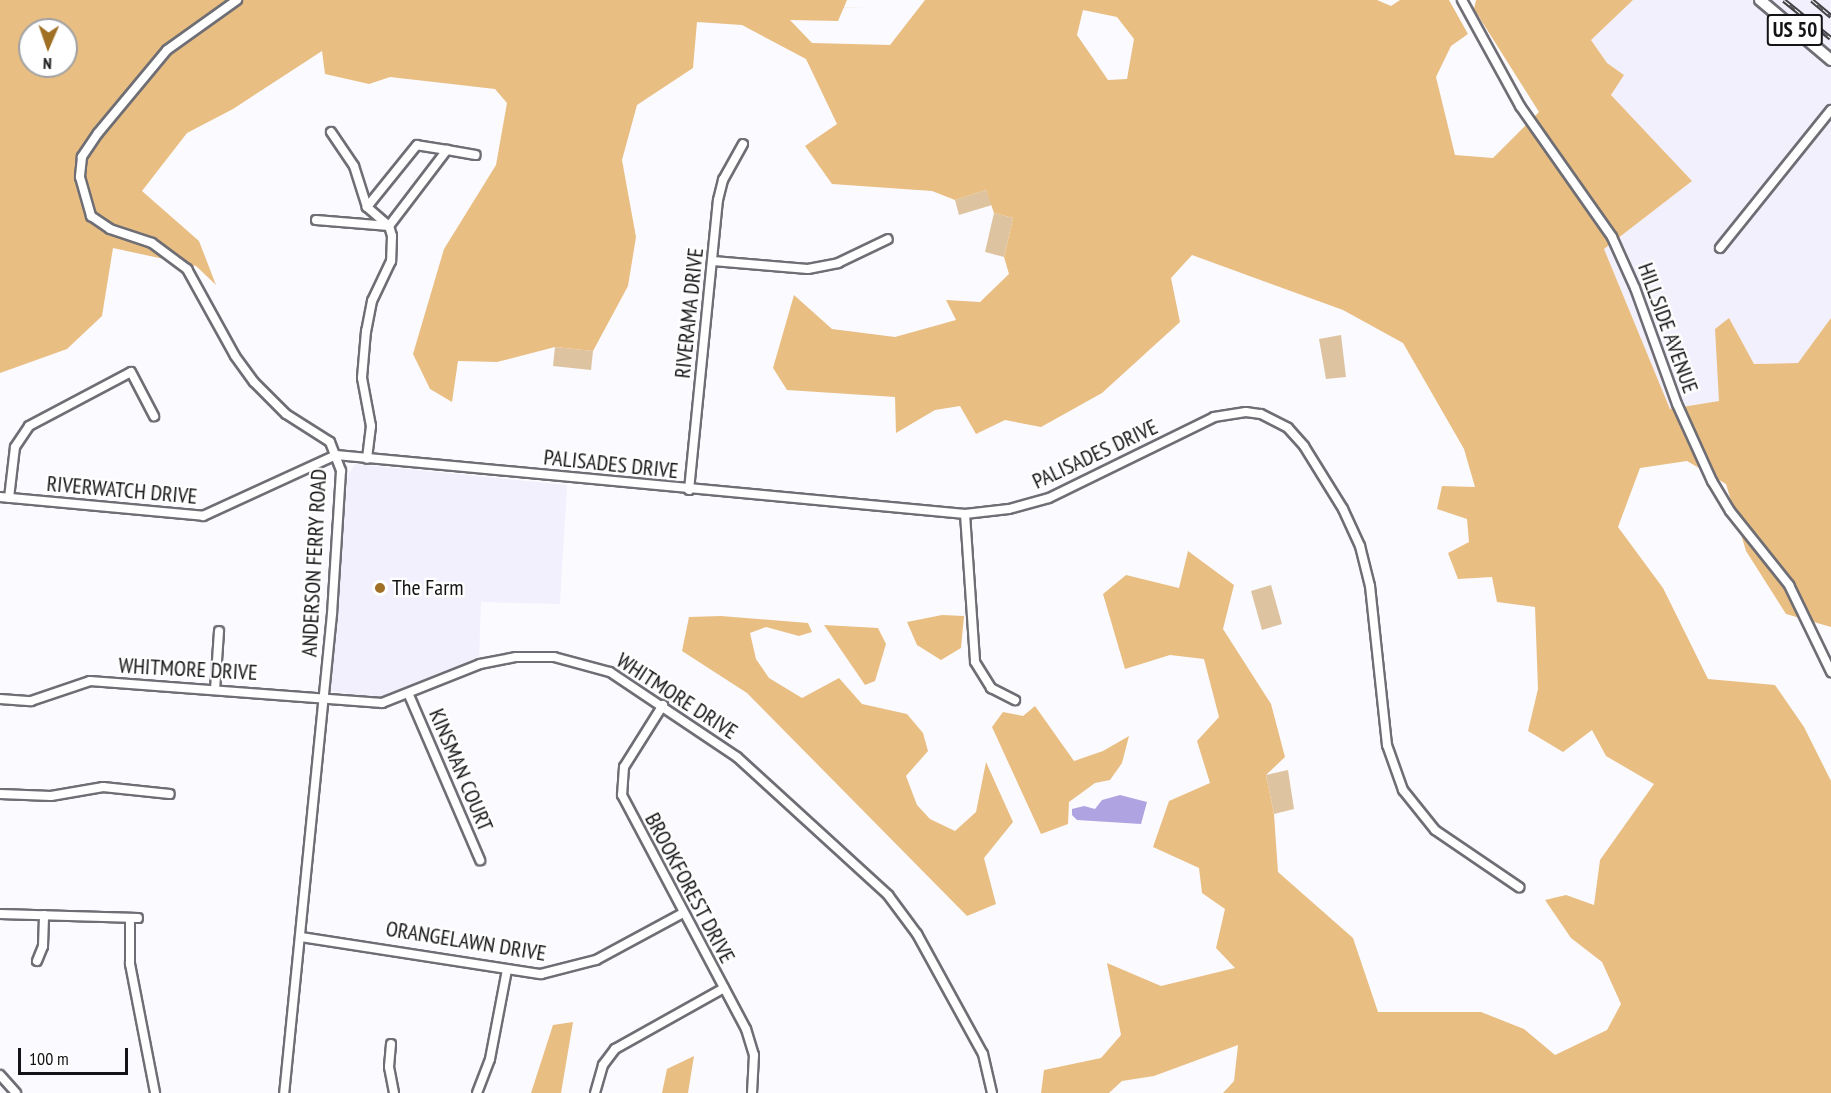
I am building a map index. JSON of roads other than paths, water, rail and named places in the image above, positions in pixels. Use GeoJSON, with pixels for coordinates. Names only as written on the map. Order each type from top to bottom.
{"type":"FeatureCollection","features":[{"type":"Feature","properties":{"kind":"main road","name":"US 50"},"geometry":{"type":"LineString","coordinates":[[1760,0],[1831,60]]}},
{"type":"Feature","properties":{"kind":"street","name":"ANDERSON FERRY ROAD"},"geometry":{"type":"LineString","coordinates":[[237,0],[167,50],[98,133],[82,157],[83,198],[99,222],[152,243],[186,269],[235,356],[254,382],[286,414],[326,437],[336,455],[341,471],[324,697],[302,937],[284,1093]]}},
{"type":"Feature","properties":{"kind":"street","name":"HILLSIDE AVENUE"},"geometry":{"type":"LineString","coordinates":[[1462,0],[1520,106],[1612,237],[1635,288],[1677,404],[1712,482],[1730,511],[1789,585],[1831,672]]}},
{"type":"Feature","properties":{"kind":"street"},"geometry":{"type":"LineString","coordinates":[[1720,248],[1831,110]]}},
{"type":"Feature","properties":{"kind":"street"},"geometry":{"type":"LineString","coordinates":[[331,132],[354,166],[367,207],[389,226]]}},
{"type":"Feature","properties":{"kind":"street","name":"RIVERAMA DRIVE"},"geometry":{"type":"LineString","coordinates":[[689,490],[720,190],[743,144]]}},
{"type":"Feature","properties":{"kind":"street"},"geometry":{"type":"LineString","coordinates":[[367,207],[417,145],[476,155]]}},
{"type":"Feature","properties":{"kind":"street"},"geometry":{"type":"LineString","coordinates":[[367,459],[371,426],[364,395],[364,346],[372,302],[391,261],[389,226],[447,150]]}},
{"type":"Feature","properties":{"kind":"street"},"geometry":{"type":"LineString","coordinates":[[316,220],[389,226]]}},
{"type":"Feature","properties":{"kind":"street"},"geometry":{"type":"LineString","coordinates":[[712,261],[808,269],[838,263],[888,240]]}},
{"type":"Feature","properties":{"kind":"street"},"geometry":{"type":"LineString","coordinates":[[5,498],[15,447],[29,426],[131,372],[154,416]]}},
{"type":"Feature","properties":{"kind":"street","name":"PALISADES DRIVE"},"geometry":{"type":"LineString","coordinates":[[336,455],[689,490],[965,514],[1009,509],[1049,498],[1227,413],[1251,412],[1280,422],[1304,446],[1343,509],[1360,546],[1370,586],[1387,745],[1403,790],[1435,830],[1518,887]]}},
{"type":"Feature","properties":{"kind":"street","name":"RIVERWATCH DRIVE"},"geometry":{"type":"LineString","coordinates":[[5,498],[203,516],[336,455]]}},
{"type":"Feature","properties":{"kind":"street"},"geometry":{"type":"LineString","coordinates":[[965,514],[975,662],[991,688],[1015,700]]}},
{"type":"Feature","properties":{"kind":"street"},"geometry":{"type":"LineString","coordinates":[[215,690],[219,632]]}},
{"type":"Feature","properties":{"kind":"street","name":"WHITMORE DRIVE"},"geometry":{"type":"LineString","coordinates":[[0,699],[31,701],[90,681],[382,703],[480,664],[533,656],[574,660],[600,668],[663,705],[737,757],[888,895],[917,934],[983,1054],[992,1093]]}},
{"type":"Feature","properties":{"kind":"street","name":"KINSMAN COURT"},"geometry":{"type":"LineString","coordinates":[[409,694],[480,860]]}},
{"type":"Feature","properties":{"kind":"street","name":"BROOKFOREST DRIVE"},"geometry":{"type":"LineString","coordinates":[[663,705],[628,757],[621,788],[628,812],[751,1042],[755,1068],[752,1093]]}},
{"type":"Feature","properties":{"kind":"street"},"geometry":{"type":"LineString","coordinates":[[0,794],[51,796],[103,788],[170,794]]}},
{"type":"Feature","properties":{"kind":"street","name":"ORANGELAWN DRIVE"},"geometry":{"type":"LineString","coordinates":[[302,937],[363,944],[541,974],[589,963],[683,913]]}},
{"type":"Feature","properties":{"kind":"street"},"geometry":{"type":"LineString","coordinates":[[0,914],[134,918],[130,964],[155,1093]]}},
{"type":"Feature","properties":{"kind":"street"},"geometry":{"type":"LineString","coordinates":[[37,961],[43,946],[44,915]]}},
{"type":"Feature","properties":{"kind":"street"},"geometry":{"type":"LineString","coordinates":[[477,1093],[490,1059],[507,970]]}},
{"type":"Feature","properties":{"kind":"street"},"geometry":{"type":"LineString","coordinates":[[595,1093],[603,1065],[615,1049],[724,988]]}},
{"type":"Feature","properties":{"kind":"street"},"geometry":{"type":"LineString","coordinates":[[391,1044],[389,1067],[394,1093]]}},
{"type":"Feature","properties":{"kind":"street"},"geometry":{"type":"LineString","coordinates":[[0,1075],[16,1093]]}},
{"type":"Feature","properties":{"kind":"railway"},"geometry":{"type":"LineString","coordinates":[[1784,0],[1831,38]]}},
{"type":"Feature","properties":{"kind":"railway"},"geometry":{"type":"LineString","coordinates":[[1812,0],[1831,16]]}},
{"type":"Feature","properties":{"kind":"place","name":"The Farm"},"geometry":{"type":"Point","coordinates":[380,588]}}]}
